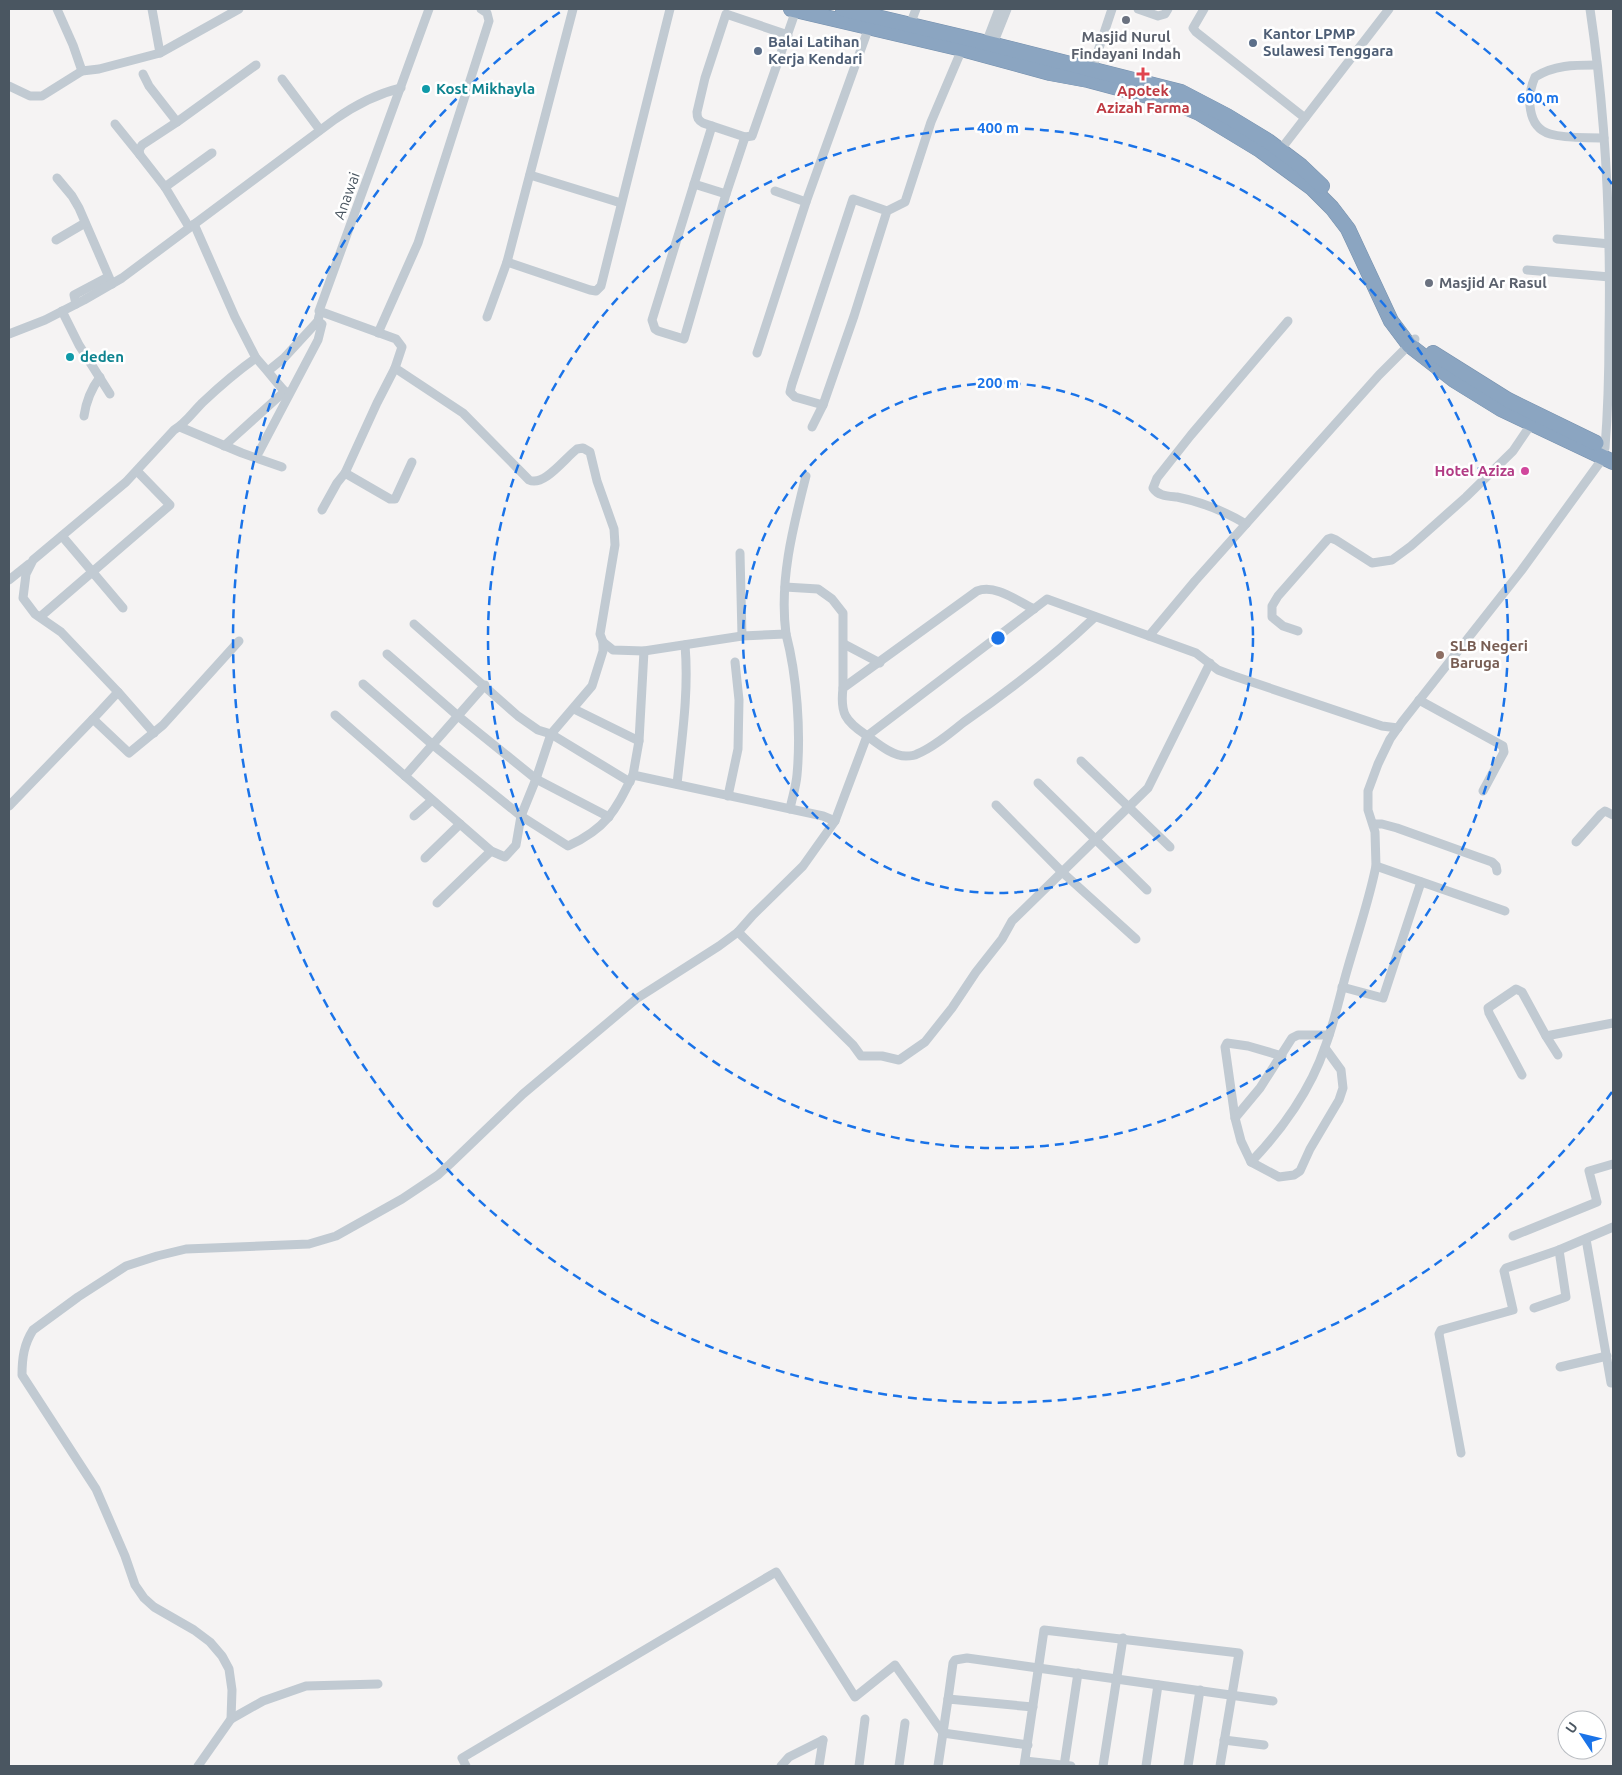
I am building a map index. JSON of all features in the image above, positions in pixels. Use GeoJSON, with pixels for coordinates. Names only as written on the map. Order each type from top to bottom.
{"type":"FeatureCollection","features":[{"type":"Feature","properties":{"kind":"highway"},"geometry":{"type":"LineString","coordinates":[[793,9],[842,12],[910,25],[990,44],[1088,80],[1178,104],[1277,155]]}},
{"type":"Feature","properties":{"kind":"highway"},"geometry":{"type":"LineString","coordinates":[[842,12],[868,27],[962,49],[1051,66],[1092,68],[1181,92],[1237,121],[1277,155],[1332,208],[1363,260],[1391,321],[1454,380],[1501,409],[1532,424],[1609,455]]}},
{"type":"Feature","properties":{"kind":"highway"},"geometry":{"type":"LineString","coordinates":[[1412,342],[1427,349],[1508,400],[1609,455]]}},
{"type":"Feature","properties":{"kind":"street"},"geometry":{"type":"LineString","coordinates":[[57,9],[82,71]]}},
{"type":"Feature","properties":{"kind":"street"},"geometry":{"type":"LineString","coordinates":[[152,9],[160,53]]}},
{"type":"Feature","properties":{"kind":"street"},"geometry":{"type":"LineString","coordinates":[[9,86],[30,96],[42,96],[82,71],[99,69],[160,53],[239,9]]}},
{"type":"Feature","properties":{"kind":"street","name":"Anawai"},"geometry":{"type":"LineString","coordinates":[[319,316],[429,9]]}},
{"type":"Feature","properties":{"kind":"street"},"geometry":{"type":"LineString","coordinates":[[378,332],[418,243],[489,21],[487,13],[481,9]]}},
{"type":"Feature","properties":{"kind":"street"},"geometry":{"type":"LineString","coordinates":[[487,317],[506,262],[573,9]]}},
{"type":"Feature","properties":{"kind":"street"},"geometry":{"type":"LineString","coordinates":[[506,262],[596,291],[601,286],[670,9]]}},
{"type":"Feature","properties":{"kind":"street"},"geometry":{"type":"LineString","coordinates":[[788,35],[726,14],[706,78],[697,117],[712,126],[750,137],[753,134],[788,35],[793,9]]}},
{"type":"Feature","properties":{"kind":"street"},"geometry":{"type":"LineString","coordinates":[[910,25],[916,9]]}},
{"type":"Feature","properties":{"kind":"street"},"geometry":{"type":"LineString","coordinates":[[990,44],[999,9]]}},
{"type":"Feature","properties":{"kind":"street"},"geometry":{"type":"LineString","coordinates":[[990,44],[1007,9]]}},
{"type":"Feature","properties":{"kind":"street"},"geometry":{"type":"LineString","coordinates":[[1092,68],[1112,9]]}},
{"type":"Feature","properties":{"kind":"street"},"geometry":{"type":"LineString","coordinates":[[1138,9],[1158,16],[1165,14],[1168,9]]}},
{"type":"Feature","properties":{"kind":"street"},"geometry":{"type":"LineString","coordinates":[[1204,9],[1194,25],[1193,28],[1196,32],[1305,118]]}},
{"type":"Feature","properties":{"kind":"street"},"geometry":{"type":"LineString","coordinates":[[1277,155],[1389,9]]}},
{"type":"Feature","properties":{"kind":"street"},"geometry":{"type":"LineString","coordinates":[[1251,1162],[1266,1147],[1294,1107],[1317,1068],[1325,1048],[1376,866],[1375,832],[1368,810],[1368,791],[1381,758],[1398,728],[1419,700],[1521,571],[1609,455],[1611,218],[1590,9]]}},
{"type":"Feature","properties":{"kind":"street"},"geometry":{"type":"LineString","coordinates":[[757,352],[806,202],[868,27]]}},
{"type":"Feature","properties":{"kind":"street"},"geometry":{"type":"LineString","coordinates":[[812,427],[823,405],[888,211],[905,202],[931,122],[962,49]]}},
{"type":"Feature","properties":{"kind":"street"},"geometry":{"type":"LineString","coordinates":[[140,155],[139,150],[142,146],[256,65]]}},
{"type":"Feature","properties":{"kind":"street"},"geometry":{"type":"LineString","coordinates":[[1596,65],[1576,65],[1557,68],[1543,72],[1535,77],[1530,90],[1530,108],[1539,127],[1548,133],[1560,136],[1604,138]]}},
{"type":"Feature","properties":{"kind":"street"},"geometry":{"type":"LineString","coordinates":[[143,74],[177,122]]}},
{"type":"Feature","properties":{"kind":"street"},"geometry":{"type":"LineString","coordinates":[[282,79],[320,130]]}},
{"type":"Feature","properties":{"kind":"street"},"geometry":{"type":"LineString","coordinates":[[9,333],[76,304],[191,226],[350,108],[370,98],[401,88]]}},
{"type":"Feature","properties":{"kind":"street"},"geometry":{"type":"LineString","coordinates":[[115,124],[166,188],[191,226],[256,358],[287,394]]}},
{"type":"Feature","properties":{"kind":"street"},"geometry":{"type":"LineString","coordinates":[[712,126],[652,320],[655,329],[658,331],[684,339],[726,194],[745,136]]}},
{"type":"Feature","properties":{"kind":"street"},"geometry":{"type":"LineString","coordinates":[[166,188],[212,153]]}},
{"type":"Feature","properties":{"kind":"street"},"geometry":{"type":"LineString","coordinates":[[530,175],[621,203]]}},
{"type":"Feature","properties":{"kind":"street"},"geometry":{"type":"LineString","coordinates":[[57,178],[72,196],[110,281]]}},
{"type":"Feature","properties":{"kind":"street"},"geometry":{"type":"LineString","coordinates":[[694,184],[726,194]]}},
{"type":"Feature","properties":{"kind":"street"},"geometry":{"type":"LineString","coordinates":[[775,191],[806,202]]}},
{"type":"Feature","properties":{"kind":"street"},"geometry":{"type":"LineString","coordinates":[[823,405],[795,397],[790,392],[833,256],[853,199],[888,211]]}},
{"type":"Feature","properties":{"kind":"street"},"geometry":{"type":"LineString","coordinates":[[56,240],[85,223]]}},
{"type":"Feature","properties":{"kind":"street"},"geometry":{"type":"LineString","coordinates":[[1557,239],[1611,240]]}},
{"type":"Feature","properties":{"kind":"street"},"geometry":{"type":"LineString","coordinates":[[1527,270],[1610,277]]}},
{"type":"Feature","properties":{"kind":"street"},"geometry":{"type":"LineString","coordinates":[[62,311],[79,345],[110,394]]}},
{"type":"Feature","properties":{"kind":"street"},"geometry":{"type":"LineString","coordinates":[[319,316],[378,332],[396,339],[402,347],[395,368],[376,403],[345,472],[322,510]]}},
{"type":"Feature","properties":{"kind":"street"},"geometry":{"type":"LineString","coordinates":[[268,370],[284,358],[319,316]]}},
{"type":"Feature","properties":{"kind":"street"},"geometry":{"type":"LineString","coordinates":[[259,452],[287,394],[318,340],[322,324],[319,316]]}},
{"type":"Feature","properties":{"kind":"street"},"geometry":{"type":"LineString","coordinates":[[1246,524],[1215,507],[1187,499],[1162,495],[1153,488],[1157,478],[1191,435],[1288,321]]}},
{"type":"Feature","properties":{"kind":"street"},"geometry":{"type":"LineString","coordinates":[[1149,636],[1379,375],[1412,342]]}},
{"type":"Feature","properties":{"kind":"street"},"geometry":{"type":"LineString","coordinates":[[9,580],[137,471],[174,430],[230,377],[256,358]]}},
{"type":"Feature","properties":{"kind":"street"},"geometry":{"type":"LineString","coordinates":[[335,715],[491,851],[505,857],[516,845],[521,816],[551,734],[592,686],[603,651],[603,642],[600,634],[615,545],[614,529],[597,481],[590,452],[583,448],[577,449],[545,478],[536,482],[528,480],[463,413],[395,368]]}},
{"type":"Feature","properties":{"kind":"street"},"geometry":{"type":"LineString","coordinates":[[84,416],[89,397],[100,377]]}},
{"type":"Feature","properties":{"kind":"street"},"geometry":{"type":"LineString","coordinates":[[224,446],[287,394]]}},
{"type":"Feature","properties":{"kind":"street"},"geometry":{"type":"LineString","coordinates":[[1298,631],[1277,623],[1272,617],[1272,606],[1278,596],[1328,538],[1336,540],[1372,563],[1392,560],[1411,546],[1489,475],[1513,451],[1532,424]]}},
{"type":"Feature","properties":{"kind":"street"},"geometry":{"type":"LineString","coordinates":[[180,426],[224,446],[282,467]]}},
{"type":"Feature","properties":{"kind":"street"},"geometry":{"type":"LineString","coordinates":[[345,472],[390,499],[395,498],[412,462]]}},
{"type":"Feature","properties":{"kind":"street"},"geometry":{"type":"LineString","coordinates":[[40,617],[170,505],[137,471]]}},
{"type":"Feature","properties":{"kind":"street"},"geometry":{"type":"LineString","coordinates":[[790,809],[797,776],[798,736],[793,660],[786,634],[784,615],[785,587],[788,556],[806,476]]}},
{"type":"Feature","properties":{"kind":"street"},"geometry":{"type":"LineString","coordinates":[[62,536],[122,608]]}},
{"type":"Feature","properties":{"kind":"street"},"geometry":{"type":"LineString","coordinates":[[740,553],[742,636]]}},
{"type":"Feature","properties":{"kind":"street"},"geometry":{"type":"LineString","coordinates":[[33,560],[26,574],[23,598],[35,614],[60,632],[118,692],[154,733]]}},
{"type":"Feature","properties":{"kind":"street"},"geometry":{"type":"LineString","coordinates":[[785,587],[818,590],[832,599],[843,613],[844,644],[841,706],[844,715],[867,736],[896,755],[916,755],[932,745],[1022,680],[1095,617]]}},
{"type":"Feature","properties":{"kind":"street"},"geometry":{"type":"LineString","coordinates":[[843,688],[977,591],[983,589],[998,591],[1034,609]]}},
{"type":"Feature","properties":{"kind":"street"},"geometry":{"type":"LineString","coordinates":[[231,1719],[232,1690],[229,1669],[222,1656],[210,1642],[194,1630],[154,1607],[144,1598],[135,1585],[125,1556],[96,1490],[22,1375],[22,1359],[26,1344],[33,1330],[78,1297],[126,1266],[186,1249],[309,1244],[336,1236],[394,1204],[438,1175],[544,1076],[636,999],[738,932],[803,866],[835,821],[867,736],[1047,599],[1196,654],[1218,670],[1234,676],[1382,726],[1398,728]]}},
{"type":"Feature","properties":{"kind":"street"},"geometry":{"type":"LineString","coordinates":[[414,624],[518,716],[538,730],[551,734],[632,778],[678,784],[823,816],[835,821]]}},
{"type":"Feature","properties":{"kind":"street"},"geometry":{"type":"LineString","coordinates":[[603,642],[609,648],[617,651],[644,651],[742,636],[786,634]]}},
{"type":"Feature","properties":{"kind":"street"},"geometry":{"type":"LineString","coordinates":[[93,719],[129,753],[154,733],[171,716],[239,641]]}},
{"type":"Feature","properties":{"kind":"street"},"geometry":{"type":"LineString","coordinates":[[844,644],[880,663]]}},
{"type":"Feature","properties":{"kind":"street"},"geometry":{"type":"LineString","coordinates":[[678,784],[686,704],[687,671],[685,645]]}},
{"type":"Feature","properties":{"kind":"street"},"geometry":{"type":"LineString","coordinates":[[363,684],[433,745],[521,816],[568,846],[587,837],[605,823],[632,778],[638,741],[644,651]]}},
{"type":"Feature","properties":{"kind":"street"},"geometry":{"type":"LineString","coordinates":[[387,654],[458,716],[536,778],[609,817]]}},
{"type":"Feature","properties":{"kind":"street"},"geometry":{"type":"LineString","coordinates":[[728,796],[738,749],[738,700],[735,662]]}},
{"type":"Feature","properties":{"kind":"street"},"geometry":{"type":"LineString","coordinates":[[738,932],[853,1045],[861,1056],[882,1056],[899,1060],[924,1042],[952,1008],[976,972],[1002,939],[1012,920],[1129,808],[1152,782],[1210,663]]}},
{"type":"Feature","properties":{"kind":"street"},"geometry":{"type":"LineString","coordinates":[[405,776],[485,685]]}},
{"type":"Feature","properties":{"kind":"street"},"geometry":{"type":"LineString","coordinates":[[9,806],[118,692]]}},
{"type":"Feature","properties":{"kind":"street"},"geometry":{"type":"LineString","coordinates":[[1419,700],[1503,746],[1504,752],[1483,791]]}},
{"type":"Feature","properties":{"kind":"street"},"geometry":{"type":"LineString","coordinates":[[574,709],[638,741]]}},
{"type":"Feature","properties":{"kind":"street"},"geometry":{"type":"LineString","coordinates":[[1081,761],[1170,847]]}},
{"type":"Feature","properties":{"kind":"street"},"geometry":{"type":"LineString","coordinates":[[1038,783],[1147,890]]}},
{"type":"Feature","properties":{"kind":"street"},"geometry":{"type":"LineString","coordinates":[[414,816],[432,800]]}},
{"type":"Feature","properties":{"kind":"street"},"geometry":{"type":"LineString","coordinates":[[996,806],[1062,872],[1136,939]]}},
{"type":"Feature","properties":{"kind":"street"},"geometry":{"type":"LineString","coordinates":[[1576,842],[1605,811],[1613,815]]}},
{"type":"Feature","properties":{"kind":"street"},"geometry":{"type":"LineString","coordinates":[[425,858],[460,824]]}},
{"type":"Feature","properties":{"kind":"street"},"geometry":{"type":"LineString","coordinates":[[1374,824],[1397,828],[1492,862],[1498,871]]}},
{"type":"Feature","properties":{"kind":"street"},"geometry":{"type":"LineString","coordinates":[[437,903],[491,851]]}},
{"type":"Feature","properties":{"kind":"street"},"geometry":{"type":"LineString","coordinates":[[1376,866],[1506,911]]}},
{"type":"Feature","properties":{"kind":"street"},"geometry":{"type":"LineString","coordinates":[[1342,987],[1383,998],[1421,882]]}},
{"type":"Feature","properties":{"kind":"street"},"geometry":{"type":"LineString","coordinates":[[1522,1075],[1488,1008],[1516,989],[1522,992],[1558,1055]]}},
{"type":"Feature","properties":{"kind":"street"},"geometry":{"type":"LineString","coordinates":[[1546,1036],[1613,1023]]}},
{"type":"Feature","properties":{"kind":"street"},"geometry":{"type":"LineString","coordinates":[[1235,1118],[1260,1088],[1294,1036],[1329,1035]]}},
{"type":"Feature","properties":{"kind":"street"},"geometry":{"type":"LineString","coordinates":[[1282,1056],[1248,1046],[1227,1044],[1225,1047],[1235,1118],[1241,1141],[1251,1162],[1279,1177],[1294,1175],[1300,1170],[1339,1100],[1343,1088],[1341,1070],[1325,1048]]}},
{"type":"Feature","properties":{"kind":"street"},"geometry":{"type":"LineString","coordinates":[[1513,1236],[1597,1202],[1589,1172],[1613,1164]]}},
{"type":"Feature","properties":{"kind":"street"},"geometry":{"type":"LineString","coordinates":[[1461,1454],[1439,1334],[1441,1330],[1513,1310],[1504,1271],[1506,1268],[1559,1250],[1613,1228]]}},
{"type":"Feature","properties":{"kind":"street"},"geometry":{"type":"LineString","coordinates":[[1586,1239],[1611,1383]]}},
{"type":"Feature","properties":{"kind":"street"},"geometry":{"type":"LineString","coordinates":[[1534,1308],[1566,1297],[1559,1250]]}},
{"type":"Feature","properties":{"kind":"street"},"geometry":{"type":"LineString","coordinates":[[1560,1367],[1607,1356]]}},
{"type":"Feature","properties":{"kind":"street"},"geometry":{"type":"LineString","coordinates":[[466,1766],[462,1758],[776,1572],[855,1697],[895,1666],[943,1733],[1028,1745]]}},
{"type":"Feature","properties":{"kind":"street"},"geometry":{"type":"LineString","coordinates":[[1078,1673],[1066,1766],[1025,1764],[1044,1630],[1239,1653],[1220,1766]]}},
{"type":"Feature","properties":{"kind":"street"},"geometry":{"type":"LineString","coordinates":[[1104,1766],[1123,1638]]}},
{"type":"Feature","properties":{"kind":"street"},"geometry":{"type":"LineString","coordinates":[[938,1766],[951,1669],[955,1660],[967,1658],[1273,1701]]}},
{"type":"Feature","properties":{"kind":"street"},"geometry":{"type":"LineString","coordinates":[[198,1766],[231,1719],[263,1701],[306,1686],[378,1684]]}},
{"type":"Feature","properties":{"kind":"street"},"geometry":{"type":"LineString","coordinates":[[1146,1766],[1158,1685]]}},
{"type":"Feature","properties":{"kind":"street"},"geometry":{"type":"LineString","coordinates":[[1188,1766],[1200,1690]]}},
{"type":"Feature","properties":{"kind":"street"},"geometry":{"type":"LineString","coordinates":[[948,1699],[1033,1707]]}},
{"type":"Feature","properties":{"kind":"street"},"geometry":{"type":"LineString","coordinates":[[859,1766],[865,1719]]}},
{"type":"Feature","properties":{"kind":"street"},"geometry":{"type":"LineString","coordinates":[[899,1766],[905,1723]]}},
{"type":"Feature","properties":{"kind":"street"},"geometry":{"type":"LineString","coordinates":[[780,1766],[788,1757],[823,1740],[819,1766]]}},
{"type":"Feature","properties":{"kind":"street"},"geometry":{"type":"LineString","coordinates":[[1224,1740],[1264,1745]]}},
{"type":"Feature","properties":{"kind":"place","name":"Masjid Nurul Findayani Indah"},"geometry":{"type":"Point","coordinates":[1126,20]}},
{"type":"Feature","properties":{"kind":"place","name":"Kantor LPMP Sulawesi Tenggara"},"geometry":{"type":"Point","coordinates":[1253,43]}},
{"type":"Feature","properties":{"kind":"place","name":"Balai Latihan Kerja Kendari"},"geometry":{"type":"Point","coordinates":[758,51]}},
{"type":"Feature","properties":{"kind":"place","name":"Apotek Azizah Farma"},"geometry":{"type":"Point","coordinates":[1143,74]}},
{"type":"Feature","properties":{"kind":"place","name":"Kost Mikhayla"},"geometry":{"type":"Point","coordinates":[426,89]}},
{"type":"Feature","properties":{"kind":"place","name":"Masjid Ar Rasul"},"geometry":{"type":"Point","coordinates":[1429,283]}},
{"type":"Feature","properties":{"kind":"place","name":"deden"},"geometry":{"type":"Point","coordinates":[70,357]}},
{"type":"Feature","properties":{"kind":"place","name":"Hotel Aziza"},"geometry":{"type":"Point","coordinates":[1525,471]}},
{"type":"Feature","properties":{"kind":"place","name":"SLB Negeri Baruga"},"geometry":{"type":"Point","coordinates":[1440,655]}}]}
